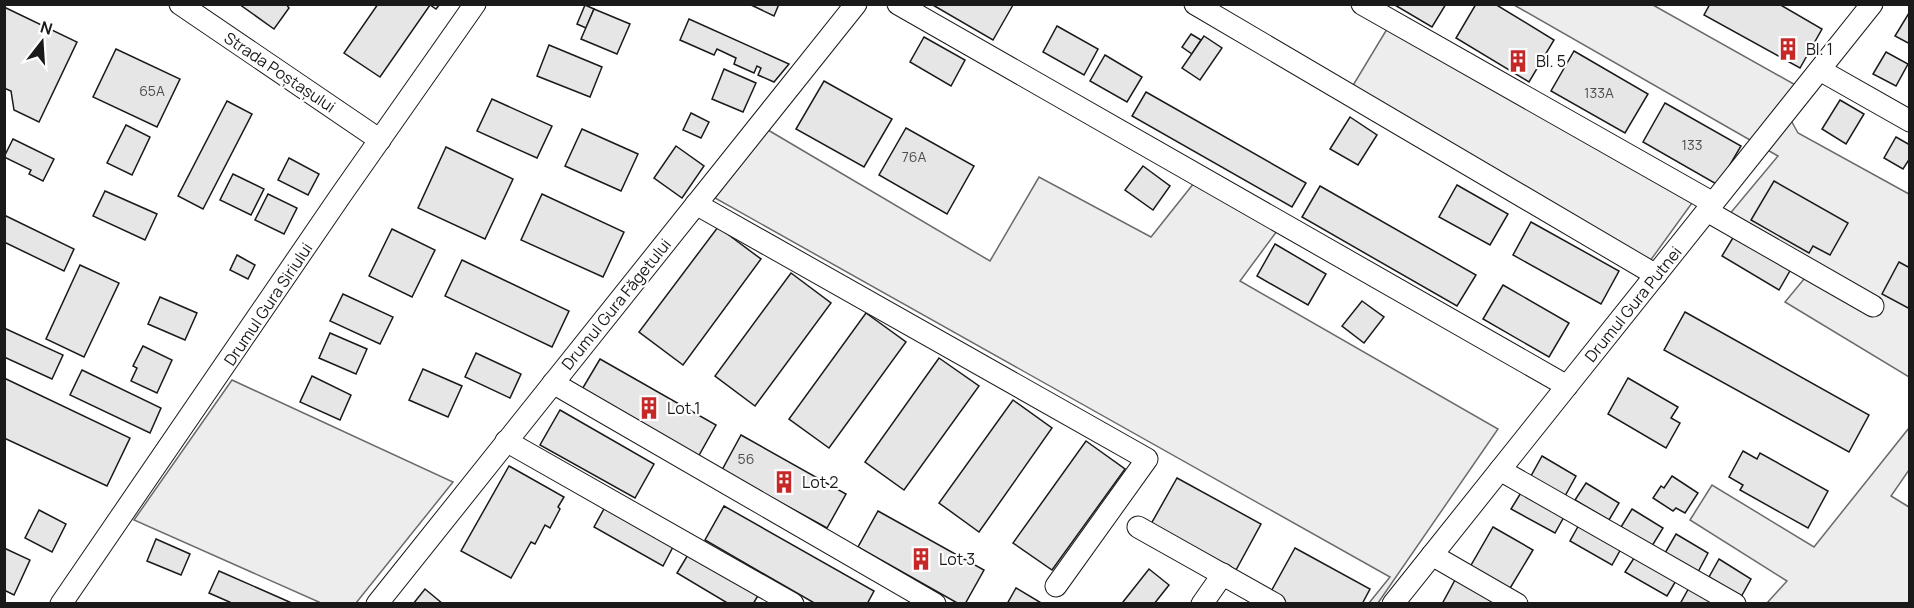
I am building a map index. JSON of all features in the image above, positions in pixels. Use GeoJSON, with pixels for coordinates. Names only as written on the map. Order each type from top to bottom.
{"type":"FeatureCollection","features":[{"type":"Feature","properties":{"kind":"street","name":"Strada Poștașului"},"geometry":{"type":"LineString","coordinates":[[180,4],[380,140]]}},
{"type":"Feature","properties":{"kind":"street","name":"Drumul Gura Siriului"},"geometry":{"type":"LineString","coordinates":[[61,603],[475,4]]}},
{"type":"Feature","properties":{"kind":"street","name":"Drumul Gura Făgetului"},"geometry":{"type":"LineString","coordinates":[[377,603],[856,4]]}},
{"type":"Feature","properties":{"kind":"street"},"geometry":{"type":"LineString","coordinates":[[898,4],[1567,386]]}},
{"type":"Feature","properties":{"kind":"street"},"geometry":{"type":"LineString","coordinates":[[1195,4],[1656,275]]}},
{"type":"Feature","properties":{"kind":"street"},"geometry":{"type":"LineString","coordinates":[[1362,4],[1710,207],[1873,306]]}},
{"type":"Feature","properties":{"kind":"street","name":"Drumul Gura Putnei"},"geometry":{"type":"LineString","coordinates":[[1394,603],[1820,70],[1868,6]]}},
{"type":"Feature","properties":{"kind":"street"},"geometry":{"type":"LineString","coordinates":[[1820,70],[1910,122]]}},
{"type":"Feature","properties":{"kind":"street"},"geometry":{"type":"LineString","coordinates":[[696,204],[1147,459],[1056,586]]}},
{"type":"Feature","properties":{"kind":"street"},"geometry":{"type":"LineString","coordinates":[[553,383],[935,603]]}},
{"type":"Feature","properties":{"kind":"street"},"geometry":{"type":"LineString","coordinates":[[506,441],[793,603]]}},
{"type":"Feature","properties":{"kind":"street"},"geometry":{"type":"LineString","coordinates":[[1500,470],[1735,603]]}},
{"type":"Feature","properties":{"kind":"street"},"geometry":{"type":"LineString","coordinates":[[1138,527],[1275,603]]}},
{"type":"Feature","properties":{"kind":"street"},"geometry":{"type":"LineString","coordinates":[[1432,555],[1516,603]]}},
{"type":"Feature","properties":{"kind":"street"},"geometry":{"type":"LineString","coordinates":[[1202,603],[1223,574]]}},
{"type":"Feature","properties":{"kind":"shaded area"},"geometry":{"type":"Polygon","coordinates":[[[1514,5],[1653,5],[1799,87],[1782,104],[1798,133],[1909,194],[1909,377],[1785,302],[1814,267],[1728,216],[1778,156],[1514,5]]]}},
{"type":"Feature","properties":{"kind":"shaded area"},"geometry":{"type":"Polygon","coordinates":[[[1387,29],[1692,203],[1650,261],[1352,87],[1387,29]]]}},
{"type":"Feature","properties":{"kind":"shaded area"},"geometry":{"type":"Polygon","coordinates":[[[768,130],[990,261],[1039,177],[1151,237],[1194,183],[1277,231],[1240,281],[1498,429],[1378,603],[1369,603],[1390,577],[715,198],[768,130]]]}},
{"type":"Feature","properties":{"kind":"shaded area"},"geometry":{"type":"Polygon","coordinates":[[[232,380],[453,482],[356,603],[321,603],[134,520],[232,380]]]}},
{"type":"Feature","properties":{"kind":"shaded area"},"geometry":{"type":"Polygon","coordinates":[[[1909,428],[1909,470],[1891,496],[1909,507],[1909,603],[1767,603],[1787,581],[1690,520],[1712,485],[1814,547],[1909,428]]]}},
{"type":"Feature","properties":{"kind":"building"},"geometry":{"type":"Polygon","coordinates":[[[239,4],[286,4],[289,8],[274,29],[239,4]]]}},
{"type":"Feature","properties":{"kind":"building"},"geometry":{"type":"Polygon","coordinates":[[[378,4],[440,4],[436,9],[430,5],[380,77],[344,53],[378,4]]]}},
{"type":"Feature","properties":{"kind":"building"},"geometry":{"type":"Polygon","coordinates":[[[749,4],[779,4],[774,16],[749,4]]]}},
{"type":"Feature","properties":{"kind":"building"},"geometry":{"type":"Polygon","coordinates":[[[931,4],[1012,4],[1013,5],[993,40],[931,4]]]}},
{"type":"Feature","properties":{"kind":"building"},"geometry":{"type":"Polygon","coordinates":[[[1393,4],[1446,4],[1432,27],[1393,4]]]}},
{"type":"Feature","properties":{"kind":"building","name":"Bl. 5"},"geometry":{"type":"Polygon","coordinates":[[[1476,4],[1495,4],[1554,40],[1529,82],[1456,38],[1476,4]]]}},
{"type":"Feature","properties":{"kind":"building","name":"Bl. 1"},"geometry":{"type":"Polygon","coordinates":[[[1710,4],[1779,4],[1822,29],[1800,68],[1704,15],[1710,4]]]}},
{"type":"Feature","properties":{"kind":"building"},"geometry":{"type":"Polygon","coordinates":[[[585,5],[594,9],[586,28],[577,24],[585,5]]]}},
{"type":"Feature","properties":{"kind":"building"},"geometry":{"type":"Polygon","coordinates":[[[4,7],[77,42],[39,122],[14,110],[11,91],[4,88],[4,7]]]}},
{"type":"Feature","properties":{"kind":"building"},"geometry":{"type":"Polygon","coordinates":[[[594,9],[630,24],[617,54],[581,39],[594,9]]]}},
{"type":"Feature","properties":{"kind":"building"},"geometry":{"type":"Polygon","coordinates":[[[1910,14],[1910,44],[1895,36],[1910,14]]]}},
{"type":"Feature","properties":{"kind":"building"},"geometry":{"type":"Polygon","coordinates":[[[689,19],[789,64],[774,82],[758,75],[761,68],[757,66],[754,73],[734,64],[736,58],[717,49],[714,55],[680,40],[689,19]]]}},
{"type":"Feature","properties":{"kind":"building"},"geometry":{"type":"Polygon","coordinates":[[[1057,26],[1098,49],[1084,75],[1043,52],[1057,26]]]}},
{"type":"Feature","properties":{"kind":"building"},"geometry":{"type":"Polygon","coordinates":[[[1191,34],[1201,40],[1192,54],[1182,47],[1191,34]]]}},
{"type":"Feature","properties":{"kind":"building"},"geometry":{"type":"Polygon","coordinates":[[[1204,36],[1222,48],[1200,80],[1182,68],[1204,36]]]}},
{"type":"Feature","properties":{"kind":"building"},"geometry":{"type":"Polygon","coordinates":[[[924,37],[965,60],[951,86],[910,62],[924,37]]]}},
{"type":"Feature","properties":{"kind":"building"},"geometry":{"type":"Polygon","coordinates":[[[549,45],[602,67],[590,97],[537,76],[549,45]]]}},
{"type":"Feature","properties":{"kind":"building"},"geometry":{"type":"Polygon","coordinates":[[[116,49],[180,79],[157,127],[93,97],[116,49]]]}},
{"type":"Feature","properties":{"kind":"building"},"geometry":{"type":"Polygon","coordinates":[[[1574,51],[1648,94],[1625,133],[1551,91],[1574,51]]]}},
{"type":"Feature","properties":{"kind":"building"},"geometry":{"type":"Polygon","coordinates":[[[1886,52],[1908,64],[1896,86],[1873,74],[1886,52]]]}},
{"type":"Feature","properties":{"kind":"building"},"geometry":{"type":"Polygon","coordinates":[[[1105,55],[1142,77],[1127,102],[1090,81],[1105,55]]]}},
{"type":"Feature","properties":{"kind":"building"},"geometry":{"type":"Polygon","coordinates":[[[724,69],[756,83],[743,112],[712,99],[724,69]]]}},
{"type":"Feature","properties":{"kind":"building"},"geometry":{"type":"Polygon","coordinates":[[[824,81],[892,119],[864,167],[796,129],[824,81]]]}},
{"type":"Feature","properties":{"kind":"building"},"geometry":{"type":"Polygon","coordinates":[[[1146,92],[1306,183],[1292,207],[1132,116],[1146,92]]]}},
{"type":"Feature","properties":{"kind":"building"},"geometry":{"type":"Polygon","coordinates":[[[492,99],[552,126],[537,158],[477,131],[492,99]]]}},
{"type":"Feature","properties":{"kind":"building"},"geometry":{"type":"Polygon","coordinates":[[[1840,100],[1864,114],[1846,144],[1822,129],[1840,100]]]}},
{"type":"Feature","properties":{"kind":"building"},"geometry":{"type":"Polygon","coordinates":[[[227,101],[252,114],[203,209],[178,196],[227,101]]]}},
{"type":"Feature","properties":{"kind":"building"},"geometry":{"type":"Polygon","coordinates":[[[1665,103],[1741,146],[1718,185],[1643,142],[1665,103]]]}},
{"type":"Feature","properties":{"kind":"building"},"geometry":{"type":"Polygon","coordinates":[[[691,113],[709,122],[701,138],[683,130],[691,113]]]}},
{"type":"Feature","properties":{"kind":"building"},"geometry":{"type":"Polygon","coordinates":[[[1350,117],[1377,135],[1358,165],[1330,149],[1350,117]]]}},
{"type":"Feature","properties":{"kind":"building"},"geometry":{"type":"Polygon","coordinates":[[[126,125],[150,137],[132,175],[107,163],[126,125]]]}},
{"type":"Feature","properties":{"kind":"building"},"geometry":{"type":"Polygon","coordinates":[[[906,128],[974,166],[947,214],[879,175],[906,128]]]}},
{"type":"Feature","properties":{"kind":"building"},"geometry":{"type":"Polygon","coordinates":[[[582,129],[638,154],[621,191],[565,166],[582,129]]]}},
{"type":"Feature","properties":{"kind":"building"},"geometry":{"type":"Polygon","coordinates":[[[1896,137],[1910,145],[1910,158],[1903,169],[1884,158],[1896,137]]]}},
{"type":"Feature","properties":{"kind":"building"},"geometry":{"type":"Polygon","coordinates":[[[13,139],[54,159],[43,181],[29,174],[31,170],[4,157],[13,139]]]}},
{"type":"Feature","properties":{"kind":"building"},"geometry":{"type":"Polygon","coordinates":[[[676,146],[704,166],[682,198],[654,178],[676,146]]]}},
{"type":"Feature","properties":{"kind":"building"},"geometry":{"type":"Polygon","coordinates":[[[446,147],[513,179],[485,239],[418,208],[446,147]]]}},
{"type":"Feature","properties":{"kind":"building"},"geometry":{"type":"Polygon","coordinates":[[[289,158],[319,174],[308,195],[278,180],[289,158]]]}},
{"type":"Feature","properties":{"kind":"building"},"geometry":{"type":"Polygon","coordinates":[[[1143,166],[1170,186],[1153,210],[1125,190],[1143,166]]]}},
{"type":"Feature","properties":{"kind":"building"},"geometry":{"type":"Polygon","coordinates":[[[233,174],[264,189],[251,215],[220,200],[233,174]]]}},
{"type":"Feature","properties":{"kind":"building"},"geometry":{"type":"Polygon","coordinates":[[[1774,181],[1848,223],[1830,255],[1813,246],[1809,253],[1751,220],[1774,181]]]}},
{"type":"Feature","properties":{"kind":"building"},"geometry":{"type":"Polygon","coordinates":[[[1457,185],[1508,214],[1490,245],[1439,217],[1457,185]]]}},
{"type":"Feature","properties":{"kind":"building"},"geometry":{"type":"Polygon","coordinates":[[[1320,186],[1476,275],[1457,306],[1302,217],[1320,186]]]}},
{"type":"Feature","properties":{"kind":"building"},"geometry":{"type":"Polygon","coordinates":[[[105,191],[157,214],[145,240],[93,216],[105,191]]]}},
{"type":"Feature","properties":{"kind":"building"},"geometry":{"type":"Polygon","coordinates":[[[268,194],[297,208],[284,234],[255,220],[268,194]]]}},
{"type":"Feature","properties":{"kind":"building"},"geometry":{"type":"Polygon","coordinates":[[[542,194],[624,232],[603,277],[521,240],[542,194]]]}},
{"type":"Feature","properties":{"kind":"building"},"geometry":{"type":"Polygon","coordinates":[[[4,215],[74,249],[64,271],[4,242],[4,215]]]}},
{"type":"Feature","properties":{"kind":"building"},"geometry":{"type":"Polygon","coordinates":[[[1531,222],[1619,271],[1601,304],[1513,255],[1531,222]]]}},
{"type":"Feature","properties":{"kind":"building"},"geometry":{"type":"Polygon","coordinates":[[[718,227],[761,259],[683,365],[639,332],[718,227]]]}},
{"type":"Feature","properties":{"kind":"building"},"geometry":{"type":"Polygon","coordinates":[[[392,229],[435,250],[412,297],[369,276],[392,229]]]}},
{"type":"Feature","properties":{"kind":"building"},"geometry":{"type":"Polygon","coordinates":[[[1734,236],[1791,269],[1779,290],[1722,256],[1734,236]]]}},
{"type":"Feature","properties":{"kind":"building"},"geometry":{"type":"Polygon","coordinates":[[[1275,244],[1326,274],[1308,305],[1257,276],[1275,244]]]}},
{"type":"Feature","properties":{"kind":"building"},"geometry":{"type":"Polygon","coordinates":[[[237,255],[255,265],[248,279],[230,270],[237,255]]]}},
{"type":"Feature","properties":{"kind":"building"},"geometry":{"type":"Polygon","coordinates":[[[462,260],[569,311],[552,347],[445,296],[462,260]]]}},
{"type":"Feature","properties":{"kind":"building"},"geometry":{"type":"Polygon","coordinates":[[[1899,262],[1910,268],[1910,309],[1882,294],[1899,262]]]}},
{"type":"Feature","properties":{"kind":"building"},"geometry":{"type":"Polygon","coordinates":[[[80,265],[119,283],[84,357],[46,339],[80,265]]]}},
{"type":"Feature","properties":{"kind":"building"},"geometry":{"type":"Polygon","coordinates":[[[791,273],[831,303],[755,406],[715,376],[791,273]]]}},
{"type":"Feature","properties":{"kind":"building"},"geometry":{"type":"Polygon","coordinates":[[[1503,285],[1569,323],[1549,357],[1483,319],[1503,285]]]}},
{"type":"Feature","properties":{"kind":"building"},"geometry":{"type":"Polygon","coordinates":[[[343,294],[393,317],[380,344],[330,321],[343,294]]]}},
{"type":"Feature","properties":{"kind":"building"},"geometry":{"type":"Polygon","coordinates":[[[160,297],[197,313],[185,340],[148,324],[160,297]]]}},
{"type":"Feature","properties":{"kind":"building"},"geometry":{"type":"Polygon","coordinates":[[[1362,301],[1384,317],[1364,343],[1342,326],[1362,301]]]}},
{"type":"Feature","properties":{"kind":"building"},"geometry":{"type":"Polygon","coordinates":[[[1685,312],[1869,415],[1849,452],[1664,350],[1685,312]]]}},
{"type":"Feature","properties":{"kind":"building"},"geometry":{"type":"Polygon","coordinates":[[[866,313],[906,342],[829,448],[789,419],[866,313]]]}},
{"type":"Feature","properties":{"kind":"building"},"geometry":{"type":"Polygon","coordinates":[[[4,328],[63,355],[52,379],[4,357],[4,328]]]}},
{"type":"Feature","properties":{"kind":"building"},"geometry":{"type":"Polygon","coordinates":[[[330,333],[367,349],[356,374],[319,358],[330,333]]]}},
{"type":"Feature","properties":{"kind":"building"},"geometry":{"type":"Polygon","coordinates":[[[143,346],[172,360],[157,393],[131,381],[137,368],[133,366],[143,346]]]}},
{"type":"Feature","properties":{"kind":"building"},"geometry":{"type":"Polygon","coordinates":[[[476,353],[521,374],[510,398],[465,377],[476,353]]]}},
{"type":"Feature","properties":{"kind":"building"},"geometry":{"type":"Polygon","coordinates":[[[939,358],[979,386],[904,490],[865,462],[939,358]]]}},
{"type":"Feature","properties":{"kind":"building","name":"Lot 1"},"geometry":{"type":"Polygon","coordinates":[[[600,359],[716,425],[698,457],[581,391],[600,359]]]}},
{"type":"Feature","properties":{"kind":"building"},"geometry":{"type":"Polygon","coordinates":[[[423,369],[462,386],[448,417],[409,400],[423,369]]]}},
{"type":"Feature","properties":{"kind":"building"},"geometry":{"type":"Polygon","coordinates":[[[82,370],[161,408],[150,433],[70,395],[82,370]]]}},
{"type":"Feature","properties":{"kind":"building"},"geometry":{"type":"Polygon","coordinates":[[[312,376],[351,395],[340,420],[300,402],[312,376]]]}},
{"type":"Feature","properties":{"kind":"building"},"geometry":{"type":"Polygon","coordinates":[[[4,378],[130,438],[107,486],[4,438],[4,378]]]}},
{"type":"Feature","properties":{"kind":"building"},"geometry":{"type":"Polygon","coordinates":[[[1628,378],[1678,407],[1671,418],[1680,423],[1666,448],[1608,414],[1628,378]]]}},
{"type":"Feature","properties":{"kind":"building"},"geometry":{"type":"Polygon","coordinates":[[[1013,400],[1052,428],[979,532],[939,503],[1013,400]]]}},
{"type":"Feature","properties":{"kind":"building"},"geometry":{"type":"Polygon","coordinates":[[[560,410],[654,464],[635,498],[540,445],[560,410]]]}},
{"type":"Feature","properties":{"kind":"building","name":"Lot 2"},"geometry":{"type":"Polygon","coordinates":[[[741,435],[846,494],[827,528],[722,470],[741,435]]]}},
{"type":"Feature","properties":{"kind":"building"},"geometry":{"type":"Polygon","coordinates":[[[1086,441],[1125,469],[1052,570],[1013,543],[1086,441]]]}},
{"type":"Feature","properties":{"kind":"building"},"geometry":{"type":"Polygon","coordinates":[[[1743,451],[1757,459],[1760,453],[1828,491],[1808,528],[1740,490],[1743,485],[1729,477],[1743,451]]]}},
{"type":"Feature","properties":{"kind":"building"},"geometry":{"type":"Polygon","coordinates":[[[1542,456],[1576,476],[1565,496],[1531,476],[1542,456]]]}},
{"type":"Feature","properties":{"kind":"building"},"geometry":{"type":"Polygon","coordinates":[[[509,466],[564,497],[550,528],[545,525],[535,544],[531,542],[511,578],[461,551],[509,466]]]}},
{"type":"Feature","properties":{"kind":"building"},"geometry":{"type":"Polygon","coordinates":[[[1672,476],[1698,493],[1685,513],[1676,508],[1673,511],[1653,498],[1672,476]]]}},
{"type":"Feature","properties":{"kind":"building"},"geometry":{"type":"Polygon","coordinates":[[[1177,478],[1261,524],[1236,570],[1151,524],[1177,478]]]}},
{"type":"Feature","properties":{"kind":"building"},"geometry":{"type":"Polygon","coordinates":[[[1586,483],[1619,503],[1609,520],[1575,500],[1586,483]]]}},
{"type":"Feature","properties":{"kind":"building"},"geometry":{"type":"Polygon","coordinates":[[[1522,491],[1565,515],[1555,533],[1511,509],[1522,491]]]}},
{"type":"Feature","properties":{"kind":"building"},"geometry":{"type":"Polygon","coordinates":[[[724,506],[874,591],[867,604],[816,604],[705,540],[724,506]]]}},
{"type":"Feature","properties":{"kind":"building"},"geometry":{"type":"Polygon","coordinates":[[[605,507],[674,545],[663,566],[594,527],[605,507]]]}},
{"type":"Feature","properties":{"kind":"building"},"geometry":{"type":"Polygon","coordinates":[[[1632,509],[1663,528],[1652,546],[1621,527],[1632,509]]]}},
{"type":"Feature","properties":{"kind":"building"},"geometry":{"type":"Polygon","coordinates":[[[39,510],[66,524],[52,552],[25,538],[39,510]]]}},
{"type":"Feature","properties":{"kind":"building","name":"Lot 3"},"geometry":{"type":"Polygon","coordinates":[[[878,511],[984,570],[965,604],[959,604],[858,547],[878,511]]]}},
{"type":"Feature","properties":{"kind":"building"},"geometry":{"type":"Polygon","coordinates":[[[1580,523],[1622,547],[1612,565],[1570,541],[1580,523]]]}},
{"type":"Feature","properties":{"kind":"building"},"geometry":{"type":"Polygon","coordinates":[[[1493,527],[1533,550],[1509,590],[1470,567],[1493,527]]]}},
{"type":"Feature","properties":{"kind":"building"},"geometry":{"type":"Polygon","coordinates":[[[1676,534],[1708,553],[1698,572],[1665,553],[1676,534]]]}},
{"type":"Feature","properties":{"kind":"building"},"geometry":{"type":"Polygon","coordinates":[[[156,539],[190,554],[181,575],[147,561],[156,539]]]}},
{"type":"Feature","properties":{"kind":"building"},"geometry":{"type":"Polygon","coordinates":[[[4,548],[30,560],[14,595],[4,590],[4,548]]]}},
{"type":"Feature","properties":{"kind":"building"},"geometry":{"type":"Polygon","coordinates":[[[1295,548],[1370,589],[1362,604],[1284,604],[1269,595],[1295,548]]]}},
{"type":"Feature","properties":{"kind":"building"},"geometry":{"type":"Polygon","coordinates":[[[689,553],[759,594],[753,604],[729,604],[677,573],[689,553]]]}},
{"type":"Feature","properties":{"kind":"building"},"geometry":{"type":"Polygon","coordinates":[[[1636,555],[1677,579],[1667,596],[1625,572],[1636,555]]]}},
{"type":"Feature","properties":{"kind":"building"},"geometry":{"type":"Polygon","coordinates":[[[1719,559],[1751,579],[1741,597],[1709,577],[1719,559]]]}},
{"type":"Feature","properties":{"kind":"building"},"geometry":{"type":"Polygon","coordinates":[[[1149,569],[1169,585],[1154,604],[1125,604],[1123,602],[1149,569]]]}},
{"type":"Feature","properties":{"kind":"building"},"geometry":{"type":"Polygon","coordinates":[[[219,571],[294,604],[234,604],[209,593],[219,571]]]}},
{"type":"Feature","properties":{"kind":"building"},"geometry":{"type":"Polygon","coordinates":[[[1455,580],[1497,604],[1442,604],[1455,580]]]}},
{"type":"Feature","properties":{"kind":"building"},"geometry":{"type":"Polygon","coordinates":[[[1690,586],[1720,604],[1680,604],[1690,586]]]}},
{"type":"Feature","properties":{"kind":"building"},"geometry":{"type":"Polygon","coordinates":[[[1016,588],[1043,604],[1007,604],[1016,588]]]}},
{"type":"Feature","properties":{"kind":"building"},"geometry":{"type":"Polygon","coordinates":[[[425,589],[443,604],[413,604],[425,589]]]}},
{"type":"Feature","properties":{"kind":"place","name":"Bl. 1"},"geometry":{"type":"Point","coordinates":[1788,49]}},
{"type":"Feature","properties":{"kind":"place","name":"Bl. 5"},"geometry":{"type":"Point","coordinates":[1518,61]}},
{"type":"Feature","properties":{"kind":"place","name":"Lot 1"},"geometry":{"type":"Point","coordinates":[649,408]}},
{"type":"Feature","properties":{"kind":"place","name":"Lot 2"},"geometry":{"type":"Point","coordinates":[784,482]}},
{"type":"Feature","properties":{"kind":"place","name":"Lot 3"},"geometry":{"type":"Point","coordinates":[921,559]}}]}
